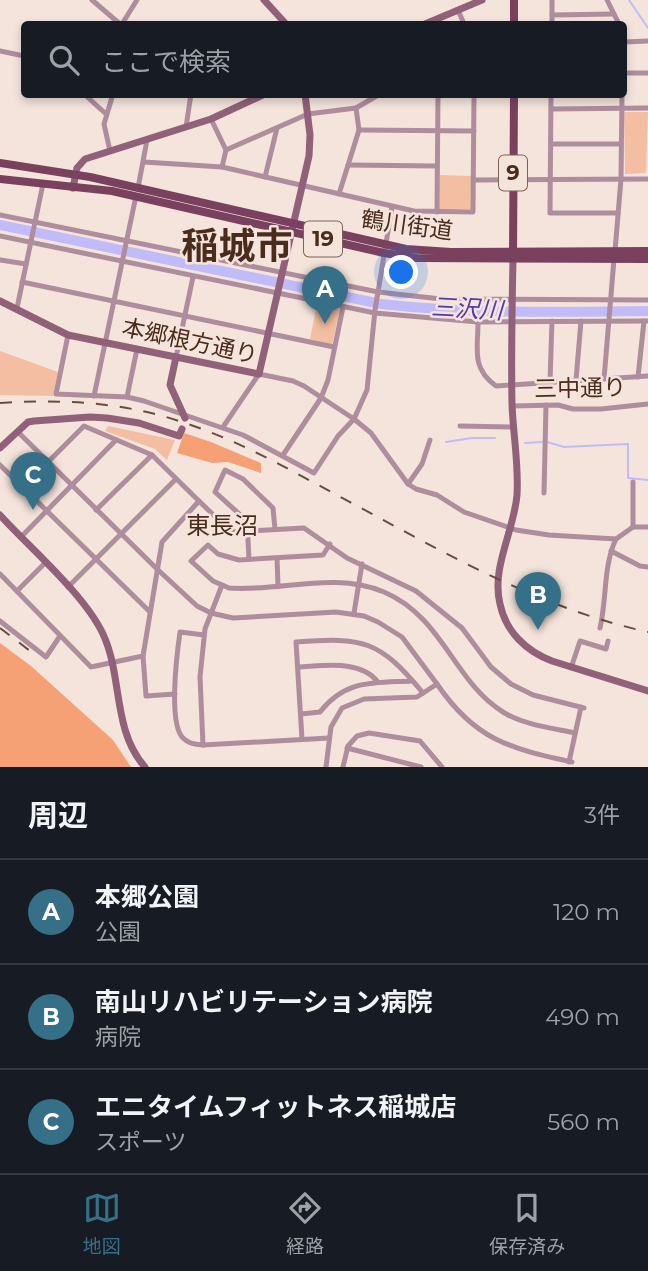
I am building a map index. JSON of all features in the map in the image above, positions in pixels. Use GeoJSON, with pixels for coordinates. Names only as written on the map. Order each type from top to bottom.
{"type":"FeatureCollection","features":[{"type":"Feature","properties":{"kind":"main road"},"geometry":{"type":"LineString","coordinates":[[514,0],[514,21]]}},
{"type":"Feature","properties":{"kind":"main road","name":"9"},"geometry":{"type":"LineString","coordinates":[[513,255],[514,98]]}},
{"type":"Feature","properties":{"kind":"main road","name":"鶴川街道"},"geometry":{"type":"LineString","coordinates":[[0,163],[75,175],[137,192],[428,259],[513,255],[614,255],[648,251]]}},
{"type":"Feature","properties":{"kind":"main road","name":"鶴川街道"},"geometry":{"type":"LineString","coordinates":[[0,180],[137,192]]}},
{"type":"Feature","properties":{"kind":"main road","name":"鶴川街道"},"geometry":{"type":"LineString","coordinates":[[614,255],[648,259]]}},
{"type":"Feature","properties":{"kind":"street"},"geometry":{"type":"LineString","coordinates":[[92,0],[117,21]]}},
{"type":"Feature","properties":{"kind":"street"},"geometry":{"type":"LineString","coordinates":[[123,21],[137,0]]}},
{"type":"Feature","properties":{"kind":"street"},"geometry":{"type":"LineString","coordinates":[[264,0],[283,21]]}},
{"type":"Feature","properties":{"kind":"street"},"geometry":{"type":"LineString","coordinates":[[432,21],[482,0]]}},
{"type":"Feature","properties":{"kind":"street"},"geometry":{"type":"LineString","coordinates":[[552,0],[552,21]]}},
{"type":"Feature","properties":{"kind":"street"},"geometry":{"type":"LineString","coordinates":[[607,0],[618,21]]}},
{"type":"Feature","properties":{"kind":"street"},"geometry":{"type":"LineString","coordinates":[[458,10],[463,21]]}},
{"type":"Feature","properties":{"kind":"street"},"geometry":{"type":"LineString","coordinates":[[552,15],[614,14]]}},
{"type":"Feature","properties":{"kind":"street"},"geometry":{"type":"LineString","coordinates":[[627,42],[648,41]]}},
{"type":"Feature","properties":{"kind":"street"},"geometry":{"type":"LineString","coordinates":[[0,51],[21,54]]}},
{"type":"Feature","properties":{"kind":"street"},"geometry":{"type":"LineString","coordinates":[[627,73],[648,73]]}},
{"type":"Feature","properties":{"kind":"street"},"geometry":{"type":"LineString","coordinates":[[88,98],[106,114]]}},
{"type":"Feature","properties":{"kind":"street"},"geometry":{"type":"LineString","coordinates":[[110,151],[104,133],[112,98]]}},
{"type":"Feature","properties":{"kind":"street"},"geometry":{"type":"LineString","coordinates":[[186,127],[190,98]]}},
{"type":"Feature","properties":{"kind":"street"},"geometry":{"type":"LineString","coordinates":[[73,188],[82,160],[211,119],[256,98]]}},
{"type":"Feature","properties":{"kind":"street"},"geometry":{"type":"LineString","coordinates":[[223,427],[259,374],[310,151],[306,98]]}},
{"type":"Feature","properties":{"kind":"street"},"geometry":{"type":"LineString","coordinates":[[226,150],[308,114],[356,107],[373,98]]}},
{"type":"Feature","properties":{"kind":"street"},"geometry":{"type":"LineString","coordinates":[[437,212],[438,98]]}},
{"type":"Feature","properties":{"kind":"street"},"geometry":{"type":"LineString","coordinates":[[144,162],[222,167],[414,211],[473,212],[474,98]]}},
{"type":"Feature","properties":{"kind":"street"},"geometry":{"type":"LineString","coordinates":[[551,98],[550,213],[618,213]]}},
{"type":"Feature","properties":{"kind":"street"},"geometry":{"type":"LineString","coordinates":[[604,379],[621,179],[622,98]]}},
{"type":"Feature","properties":{"kind":"street"},"geometry":{"type":"LineString","coordinates":[[339,194],[359,130],[356,107]]}},
{"type":"Feature","properties":{"kind":"street"},"geometry":{"type":"LineString","coordinates":[[551,109],[648,108]]}},
{"type":"Feature","properties":{"kind":"street"},"geometry":{"type":"LineString","coordinates":[[211,119],[226,150],[222,167]]}},
{"type":"Feature","properties":{"kind":"street"},"geometry":{"type":"LineString","coordinates":[[265,177],[277,128]]}},
{"type":"Feature","properties":{"kind":"street"},"geometry":{"type":"LineString","coordinates":[[359,130],[474,131]]}},
{"type":"Feature","properties":{"kind":"street"},"geometry":{"type":"LineString","coordinates":[[94,396],[148,140]]}},
{"type":"Feature","properties":{"kind":"street"},"geometry":{"type":"LineString","coordinates":[[551,144],[621,144]]}},
{"type":"Feature","properties":{"kind":"street"},"geometry":{"type":"LineString","coordinates":[[348,165],[437,166]]}},
{"type":"Feature","properties":{"kind":"street"},"geometry":{"type":"LineString","coordinates":[[474,180],[648,179]]}},
{"type":"Feature","properties":{"kind":"street"},"geometry":{"type":"LineString","coordinates":[[17,308],[43,184]]}},
{"type":"Feature","properties":{"kind":"street"},"geometry":{"type":"LineString","coordinates":[[68,335],[56,394],[127,397],[223,427],[314,473],[338,436],[354,419],[367,390],[375,312],[393,207]]}},
{"type":"Feature","properties":{"kind":"street"},"geometry":{"type":"LineString","coordinates":[[0,215],[378,293],[512,302],[648,300]]}},
{"type":"Feature","properties":{"kind":"street"},"geometry":{"type":"LineString","coordinates":[[0,236],[31,240],[193,277],[375,312],[478,322],[512,319],[646,321],[638,377]]}},
{"type":"Feature","properties":{"kind":"street"},"geometry":{"type":"LineString","coordinates":[[513,255],[512,406],[517,485],[511,529],[497,585],[502,613],[515,635],[528,649],[544,658],[648,691]]}},
{"type":"Feature","properties":{"kind":"street"},"geometry":{"type":"LineString","coordinates":[[0,260],[26,264]]}},
{"type":"Feature","properties":{"kind":"street"},"geometry":{"type":"LineString","coordinates":[[185,415],[170,385],[193,277]]}},
{"type":"Feature","properties":{"kind":"street"},"geometry":{"type":"LineString","coordinates":[[22,282],[334,347]]}},
{"type":"Feature","properties":{"kind":"street","name":"本郷根方通り"},"geometry":{"type":"LineString","coordinates":[[0,301],[68,335],[293,381],[366,429],[408,484]]}},
{"type":"Feature","properties":{"kind":"street"},"geometry":{"type":"LineString","coordinates":[[283,455],[321,398],[328,380],[343,307]]}},
{"type":"Feature","properties":{"kind":"street"},"geometry":{"type":"LineString","coordinates":[[550,381],[552,321]]}},
{"type":"Feature","properties":{"kind":"street"},"geometry":{"type":"LineString","coordinates":[[576,380],[581,321]]}},
{"type":"Feature","properties":{"kind":"street"},"geometry":{"type":"LineString","coordinates":[[478,322],[478,359],[481,373],[496,386],[648,376]]}},
{"type":"Feature","properties":{"kind":"street"},"geometry":{"type":"LineString","coordinates":[[127,397],[137,349]]}},
{"type":"Feature","properties":{"kind":"street","name":"三中通り"},"geometry":{"type":"LineString","coordinates":[[512,406],[546,405],[601,409],[648,404]]}},
{"type":"Feature","properties":{"kind":"street"},"geometry":{"type":"LineString","coordinates":[[544,493],[546,405]]}},
{"type":"Feature","properties":{"kind":"street"},"geometry":{"type":"LineString","coordinates":[[0,448],[25,425],[37,422],[98,417],[139,423],[179,436],[182,429]]}},
{"type":"Feature","properties":{"kind":"street"},"geometry":{"type":"LineString","coordinates":[[18,432],[48,462],[121,535],[184,595],[211,613],[243,618],[354,614],[378,622],[402,637],[462,717],[490,737],[521,750],[570,762],[582,707],[533,695],[511,684],[491,667],[462,628],[416,591],[347,558],[304,528],[231,532],[152,455],[84,426],[48,462]]}},
{"type":"Feature","properties":{"kind":"street"},"geometry":{"type":"LineString","coordinates":[[460,426],[513,427]]}},
{"type":"Feature","properties":{"kind":"street"},"geometry":{"type":"LineString","coordinates":[[20,537],[116,440]]}},
{"type":"Feature","properties":{"kind":"street"},"geometry":{"type":"LineString","coordinates":[[430,440],[422,464],[408,484],[416,489],[437,495],[464,512],[511,529],[549,536],[616,539]]}},
{"type":"Feature","properties":{"kind":"street"},"geometry":{"type":"LineString","coordinates":[[96,510],[152,455]]}},
{"type":"Feature","properties":{"kind":"street"},"geometry":{"type":"LineString","coordinates":[[0,465],[149,611]]}},
{"type":"Feature","properties":{"kind":"street"},"geometry":{"type":"LineString","coordinates":[[249,559],[247,521],[223,496],[215,492],[225,470],[243,479],[273,508],[275,529]]}},
{"type":"Feature","properties":{"kind":"street"},"geometry":{"type":"LineString","coordinates":[[68,587],[176,479]]}},
{"type":"Feature","properties":{"kind":"street"},"geometry":{"type":"LineString","coordinates":[[633,482],[633,527]]}},
{"type":"Feature","properties":{"kind":"street"},"geometry":{"type":"LineString","coordinates":[[175,694],[146,696],[143,656],[162,542],[199,501]]}},
{"type":"Feature","properties":{"kind":"street"},"geometry":{"type":"LineString","coordinates":[[0,515],[96,621],[113,663],[126,735],[134,753],[145,767]]}},
{"type":"Feature","properties":{"kind":"street"},"geometry":{"type":"LineString","coordinates":[[600,628],[606,601],[611,551],[616,539],[633,527],[648,527]]}},
{"type":"Feature","properties":{"kind":"street"},"geometry":{"type":"LineString","coordinates":[[330,544],[323,555],[249,559],[228,558],[208,545],[191,561],[213,581],[239,589],[334,583],[359,584],[383,591],[416,611],[477,689],[504,713],[520,720],[575,733]]}},
{"type":"Feature","properties":{"kind":"street"},"geometry":{"type":"LineString","coordinates":[[611,551],[640,566],[648,567]]}},
{"type":"Feature","properties":{"kind":"street"},"geometry":{"type":"LineString","coordinates":[[276,558],[278,586]]}},
{"type":"Feature","properties":{"kind":"street"},"geometry":{"type":"LineString","coordinates":[[17,590],[45,563]]}},
{"type":"Feature","properties":{"kind":"street"},"geometry":{"type":"LineString","coordinates":[[354,614],[362,565]]}},
{"type":"Feature","properties":{"kind":"street"},"geometry":{"type":"LineString","coordinates":[[0,574],[91,667],[143,656]]}},
{"type":"Feature","properties":{"kind":"street"},"geometry":{"type":"LineString","coordinates":[[204,744],[200,677],[204,635],[222,585]]}},
{"type":"Feature","properties":{"kind":"street"},"geometry":{"type":"LineString","coordinates":[[0,621],[46,657],[60,636]]}},
{"type":"Feature","properties":{"kind":"street"},"geometry":{"type":"LineString","coordinates":[[204,635],[180,632],[174,676],[177,726],[181,737],[192,744],[329,738]]}},
{"type":"Feature","properties":{"kind":"street"},"geometry":{"type":"LineString","coordinates":[[302,739],[296,642],[337,639],[364,644],[378,650],[404,669],[423,693]]}},
{"type":"Feature","properties":{"kind":"street"},"geometry":{"type":"LineString","coordinates":[[571,668],[580,641],[606,649],[608,641]]}},
{"type":"Feature","properties":{"kind":"street"},"geometry":{"type":"LineString","coordinates":[[298,667],[349,666],[368,674],[378,682]]}},
{"type":"Feature","properties":{"kind":"street"},"geometry":{"type":"LineString","coordinates":[[301,714],[320,712],[348,688],[378,682],[412,681]]}},
{"type":"Feature","properties":{"kind":"street"},"geometry":{"type":"LineString","coordinates":[[326,767],[331,727],[337,714],[352,702],[417,697],[437,684]]}},
{"type":"Feature","properties":{"kind":"street"},"geometry":{"type":"LineString","coordinates":[[343,767],[347,748],[354,739],[369,733],[420,741],[438,766]]}},
{"type":"Feature","properties":{"kind":"street"},"geometry":{"type":"LineString","coordinates":[[347,748],[421,767]]}},
{"type":"Feature","properties":{"kind":"shaded area"},"geometry":{"type":"Polygon","coordinates":[[[624,112],[648,112],[646,173],[625,174],[624,112]]]}},
{"type":"Feature","properties":{"kind":"shaded area"},"geometry":{"type":"Polygon","coordinates":[[[440,175],[471,176],[472,209],[439,209],[440,175]]]}},
{"type":"Feature","properties":{"kind":"shaded area"},"geometry":{"type":"Polygon","coordinates":[[[317,305],[340,309],[332,345],[310,339],[317,305]]]}},
{"type":"Feature","properties":{"kind":"shaded area"},"geometry":{"type":"Polygon","coordinates":[[[0,351],[58,372],[53,396],[0,395],[0,351]]]}},
{"type":"Feature","properties":{"kind":"shaded area"},"geometry":{"type":"Polygon","coordinates":[[[108,426],[175,440],[167,460],[155,449],[105,431],[108,426]]]}},
{"type":"Feature","properties":{"kind":"shaded area"},"geometry":{"type":"Polygon","coordinates":[[[184,433],[261,463],[261,473],[228,462],[212,463],[177,453],[184,433]]]}},
{"type":"Feature","properties":{"kind":"shaded area"},"geometry":{"type":"Polygon","coordinates":[[[0,643],[31,666],[113,740],[131,767],[0,767],[0,643]]]}},
{"type":"Feature","properties":{"kind":"waterway"},"geometry":{"type":"LineString","coordinates":[[629,0],[648,28]]}},
{"type":"Feature","properties":{"kind":"waterway","name":"三沢川"},"geometry":{"type":"LineString","coordinates":[[0,225],[381,304],[481,311],[648,311]]}},
{"type":"Feature","properties":{"kind":"waterway"},"geometry":{"type":"LineString","coordinates":[[446,442],[495,438]]}},
{"type":"Feature","properties":{"kind":"waterway"},"geometry":{"type":"LineString","coordinates":[[525,443],[542,442]]}},
{"type":"Feature","properties":{"kind":"waterway"},"geometry":{"type":"LineString","coordinates":[[547,442],[564,447],[628,444],[628,478],[648,480]]}},
{"type":"Feature","properties":{"kind":"railway"},"geometry":{"type":"LineString","coordinates":[[0,403],[91,403],[157,415],[199,428],[258,453],[447,554],[525,591],[606,621],[648,632]]}},
{"type":"Feature","properties":{"kind":"railway"},"geometry":{"type":"LineString","coordinates":[[0,628],[34,654]]}},
{"type":"Feature","properties":{"kind":"place","name":"本郷公園"},"geometry":{"type":"Point","coordinates":[325,324]}},
{"type":"Feature","properties":{"kind":"place","name":"エニタイムフィットネス稲城店"},"geometry":{"type":"Point","coordinates":[33,510]}},
{"type":"Feature","properties":{"kind":"place","name":"南山リハビリテーション病院"},"geometry":{"type":"Point","coordinates":[538,630]}},
{"type":"Feature","properties":{"kind":"district","name":"稲城市"},"geometry":{"type":"Point","coordinates":[237,246]}},
{"type":"Feature","properties":{"kind":"district","name":"東長沼"},"geometry":{"type":"Point","coordinates":[222,526]}}]}
